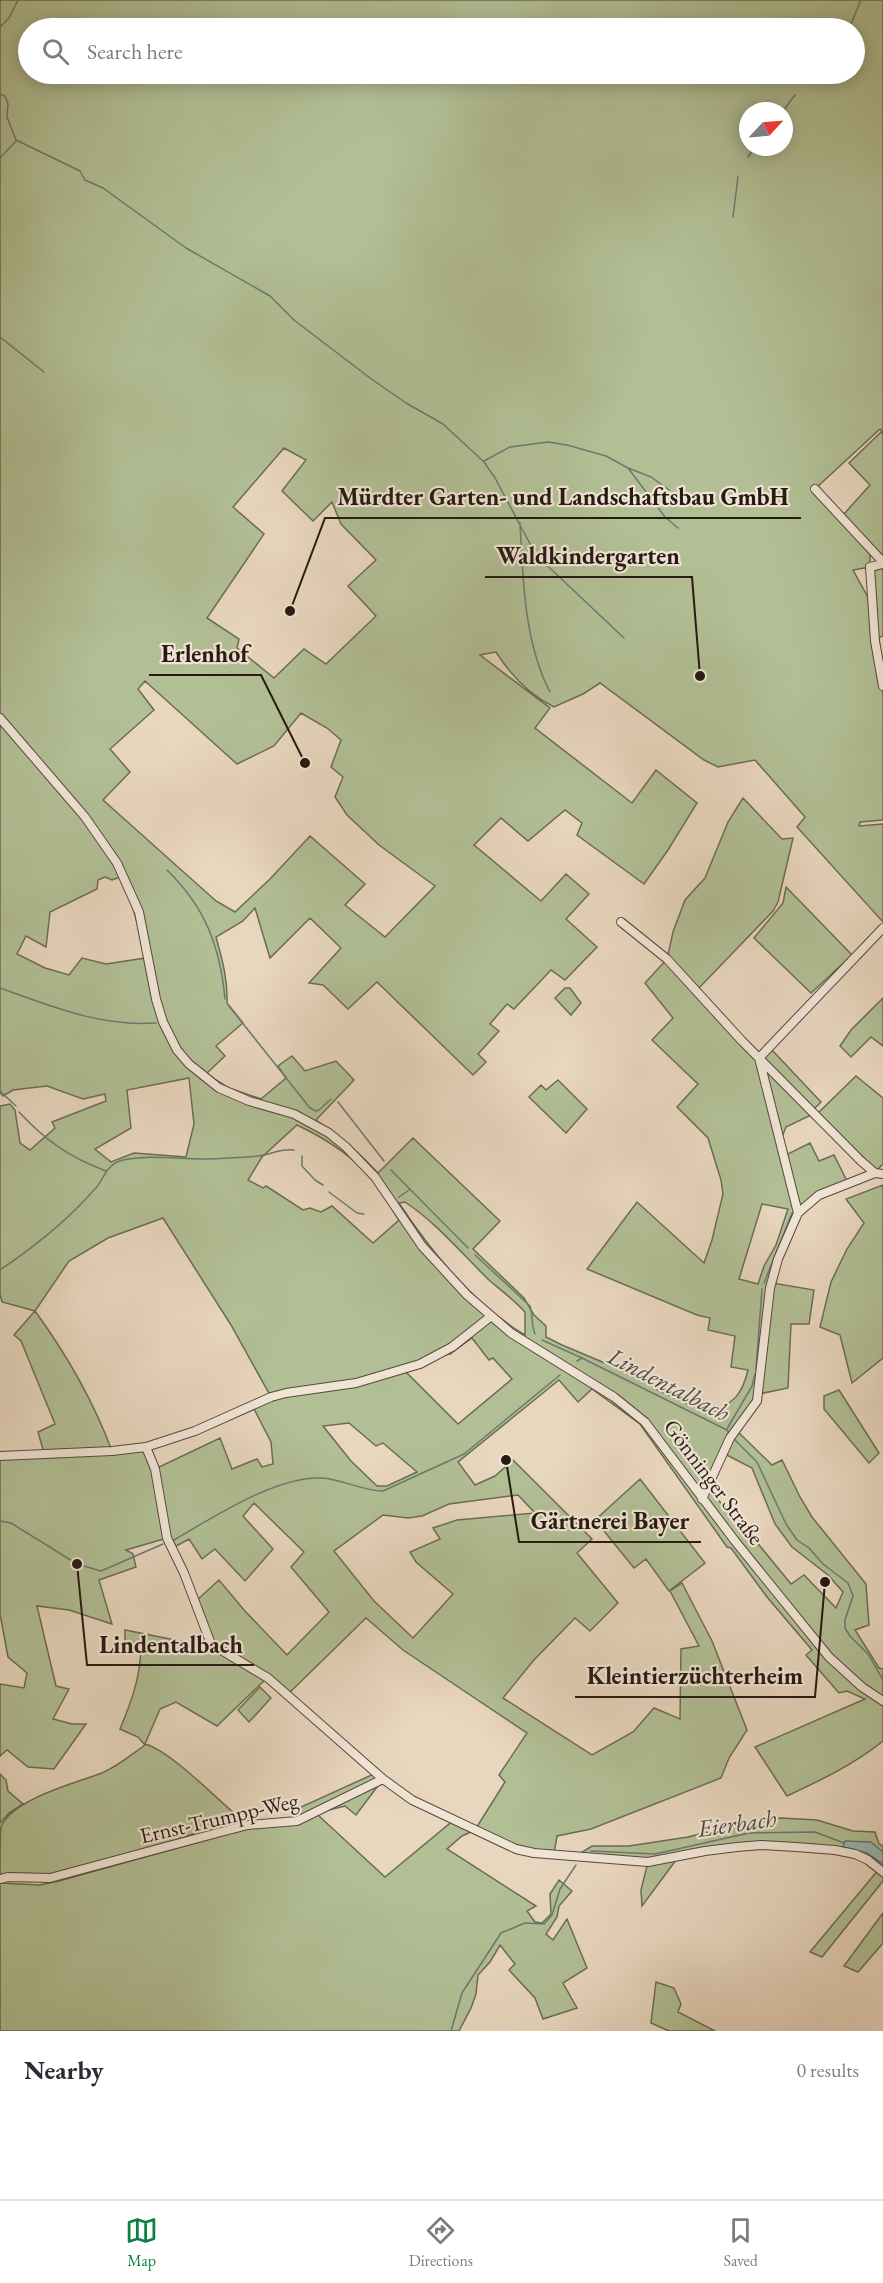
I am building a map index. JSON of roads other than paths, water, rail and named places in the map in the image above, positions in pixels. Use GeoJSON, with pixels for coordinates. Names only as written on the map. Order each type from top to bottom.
{"type":"FeatureCollection","features":[{"type":"Feature","properties":{"kind":"street"},"geometry":{"type":"LineString","coordinates":[[815,489],[883,563],[870,567],[875,641],[883,686]]}},
{"type":"Feature","properties":{"kind":"street","name":"Gönninger Straße"},"geometry":{"type":"LineString","coordinates":[[0,718],[85,817],[117,863],[139,912],[156,999],[163,1022],[177,1050],[197,1073],[219,1088],[249,1101],[294,1114],[329,1133],[346,1147],[375,1177],[422,1246],[447,1275],[490,1317],[633,1411],[657,1436],[702,1499],[829,1657],[853,1679],[883,1701]]}},
{"type":"Feature","properties":{"kind":"street"},"geometry":{"type":"LineString","coordinates":[[621,922],[667,959],[813,1114],[879,1173],[819,1195],[798,1213],[778,1259],[770,1288],[757,1401],[730,1438],[702,1499]]}},
{"type":"Feature","properties":{"kind":"street"},"geometry":{"type":"LineString","coordinates":[[759,1058],[883,928]]}},
{"type":"Feature","properties":{"kind":"street"},"geometry":{"type":"LineString","coordinates":[[759,1058],[798,1213]]}},
{"type":"Feature","properties":{"kind":"street"},"geometry":{"type":"LineString","coordinates":[[0,1456],[112,1451],[146,1447],[195,1431],[271,1397],[356,1383],[420,1364],[452,1347],[490,1317]]}},
{"type":"Feature","properties":{"kind":"street"},"geometry":{"type":"LineString","coordinates":[[146,1447],[155,1469],[167,1538],[184,1573],[211,1644],[268,1678],[383,1779],[412,1800],[516,1849],[534,1853],[648,1862],[705,1851],[762,1845],[835,1850],[855,1854],[868,1860],[883,1872]]}},
{"type":"Feature","properties":{"kind":"street","name":"Ernst-Trumpp-Weg"},"geometry":{"type":"LineString","coordinates":[[0,1880],[8,1877],[50,1878],[248,1825],[297,1821],[383,1779]]}},
{"type":"Feature","properties":{"kind":"water"},"geometry":{"type":"Polygon","coordinates":[[[845,1841],[871,1842],[883,1852],[883,1864],[867,1853],[843,1847],[845,1841]]]}},
{"type":"Feature","properties":{"kind":"waterway"},"geometry":{"type":"LineString","coordinates":[[0,27],[9,18],[18,0]]}},
{"type":"Feature","properties":{"kind":"waterway"},"geometry":{"type":"LineString","coordinates":[[854,18],[861,0]]}},
{"type":"Feature","properties":{"kind":"waterway"},"geometry":{"type":"LineString","coordinates":[[0,94],[5,96],[8,104],[7,117],[16,140],[80,171],[85,180],[103,188],[186,248],[270,296],[294,320],[370,378],[406,403],[443,424],[484,462],[536,555],[624,638]]}},
{"type":"Feature","properties":{"kind":"waterway"},"geometry":{"type":"LineString","coordinates":[[790,102],[795,95]]}},
{"type":"Feature","properties":{"kind":"waterway"},"geometry":{"type":"LineString","coordinates":[[0,158],[16,141]]}},
{"type":"Feature","properties":{"kind":"waterway"},"geometry":{"type":"LineString","coordinates":[[733,217],[738,177]]}},
{"type":"Feature","properties":{"kind":"waterway"},"geometry":{"type":"LineString","coordinates":[[0,337],[44,372]]}},
{"type":"Feature","properties":{"kind":"waterway"},"geometry":{"type":"LineString","coordinates":[[484,461],[510,447],[548,442],[606,456],[628,468],[665,517],[678,528]]}},
{"type":"Feature","properties":{"kind":"waterway"},"geometry":{"type":"LineString","coordinates":[[628,468],[651,477],[669,490]]}},
{"type":"Feature","properties":{"kind":"waterway"},"geometry":{"type":"LineString","coordinates":[[520,523],[526,610],[541,673],[550,692]]}},
{"type":"Feature","properties":{"kind":"waterway"},"geometry":{"type":"LineString","coordinates":[[167,870],[191,898],[208,928],[219,962],[225,999]]}},
{"type":"Feature","properties":{"kind":"waterway"},"geometry":{"type":"LineString","coordinates":[[0,988],[76,1014],[115,1022],[156,1023]]}},
{"type":"Feature","properties":{"kind":"waterway"},"geometry":{"type":"LineString","coordinates":[[229,1006],[310,1108],[319,1110],[331,1099]]}},
{"type":"Feature","properties":{"kind":"waterway"},"geometry":{"type":"LineString","coordinates":[[0,1091],[16,1106]]}},
{"type":"Feature","properties":{"kind":"waterway"},"geometry":{"type":"LineString","coordinates":[[338,1102],[384,1161]]}},
{"type":"Feature","properties":{"kind":"waterway"},"geometry":{"type":"LineString","coordinates":[[19,1112],[59,1147],[106,1171]]}},
{"type":"Feature","properties":{"kind":"waterway"},"geometry":{"type":"LineString","coordinates":[[0,1270],[38,1243],[61,1223],[84,1201],[117,1162],[149,1157],[198,1159],[246,1157],[294,1150]]}},
{"type":"Feature","properties":{"kind":"waterway"},"geometry":{"type":"LineString","coordinates":[[302,1156],[302,1166],[323,1185]]}},
{"type":"Feature","properties":{"kind":"waterway"},"geometry":{"type":"LineString","coordinates":[[391,1170],[468,1248]]}},
{"type":"Feature","properties":{"kind":"waterway"},"geometry":{"type":"LineString","coordinates":[[399,1197],[409,1190]]}},
{"type":"Feature","properties":{"kind":"waterway"},"geometry":{"type":"LineString","coordinates":[[329,1192],[357,1213],[364,1214]]}},
{"type":"Feature","properties":{"kind":"waterway"},"geometry":{"type":"LineString","coordinates":[[764,1283],[792,1213]]}},
{"type":"Feature","properties":{"kind":"waterway"},"geometry":{"type":"LineString","coordinates":[[475,1255],[530,1306],[535,1334]]}},
{"type":"Feature","properties":{"kind":"waterway"},"geometry":{"type":"LineString","coordinates":[[756,1369],[762,1289]]}},
{"type":"Feature","properties":{"kind":"waterway"},"geometry":{"type":"LineString","coordinates":[[542,1340],[582,1358]]}},
{"type":"Feature","properties":{"kind":"waterway","name":"Lindentalbach"},"geometry":{"type":"LineString","coordinates":[[577,1361],[582,1358],[727,1430],[730,1434]]}},
{"type":"Feature","properties":{"kind":"waterway"},"geometry":{"type":"LineString","coordinates":[[727,1429],[752,1386],[755,1374]]}},
{"type":"Feature","properties":{"kind":"waterway","name":"Lindentalbach"},"geometry":{"type":"LineString","coordinates":[[174,1540],[245,1500],[303,1479],[337,1480],[383,1491],[464,1454],[560,1375]]}},
{"type":"Feature","properties":{"kind":"waterway","name":"Lindentalbach"},"geometry":{"type":"LineString","coordinates":[[733,1438],[757,1462],[786,1524],[797,1540],[848,1583],[853,1596],[845,1620],[845,1628],[868,1654],[883,1680]]}},
{"type":"Feature","properties":{"kind":"waterway","name":"Lindentalbach"},"geometry":{"type":"LineString","coordinates":[[0,1521],[11,1523],[77,1564],[101,1571],[163,1544]]}},
{"type":"Feature","properties":{"kind":"waterway","name":"Eierbach"},"geometry":{"type":"LineString","coordinates":[[591,1851],[655,1854],[749,1833],[815,1832],[844,1843]]}},
{"type":"Feature","properties":{"kind":"waterway","name":"Eierbach"},"geometry":{"type":"LineString","coordinates":[[451,2031],[462,1993],[501,1933],[525,1923],[544,1924],[552,1915],[560,1889],[576,1865]]}},
{"type":"Feature","properties":{"kind":"place","name":"Mürdter Garten- und Landschaftsbau GmbH"},"geometry":{"type":"Point","coordinates":[290,611]}},
{"type":"Feature","properties":{"kind":"place","name":"Waldkindergarten"},"geometry":{"type":"Point","coordinates":[700,676]}},
{"type":"Feature","properties":{"kind":"place","name":"Erlenhof"},"geometry":{"type":"Point","coordinates":[305,763]}},
{"type":"Feature","properties":{"kind":"place","name":"Gärtnerei Bayer"},"geometry":{"type":"Point","coordinates":[506,1460]}},
{"type":"Feature","properties":{"kind":"place","name":"Lindentalbach"},"geometry":{"type":"Point","coordinates":[77,1564]}},
{"type":"Feature","properties":{"kind":"place","name":"Kleintierzüchterheim"},"geometry":{"type":"Point","coordinates":[825,1582]}}]}
